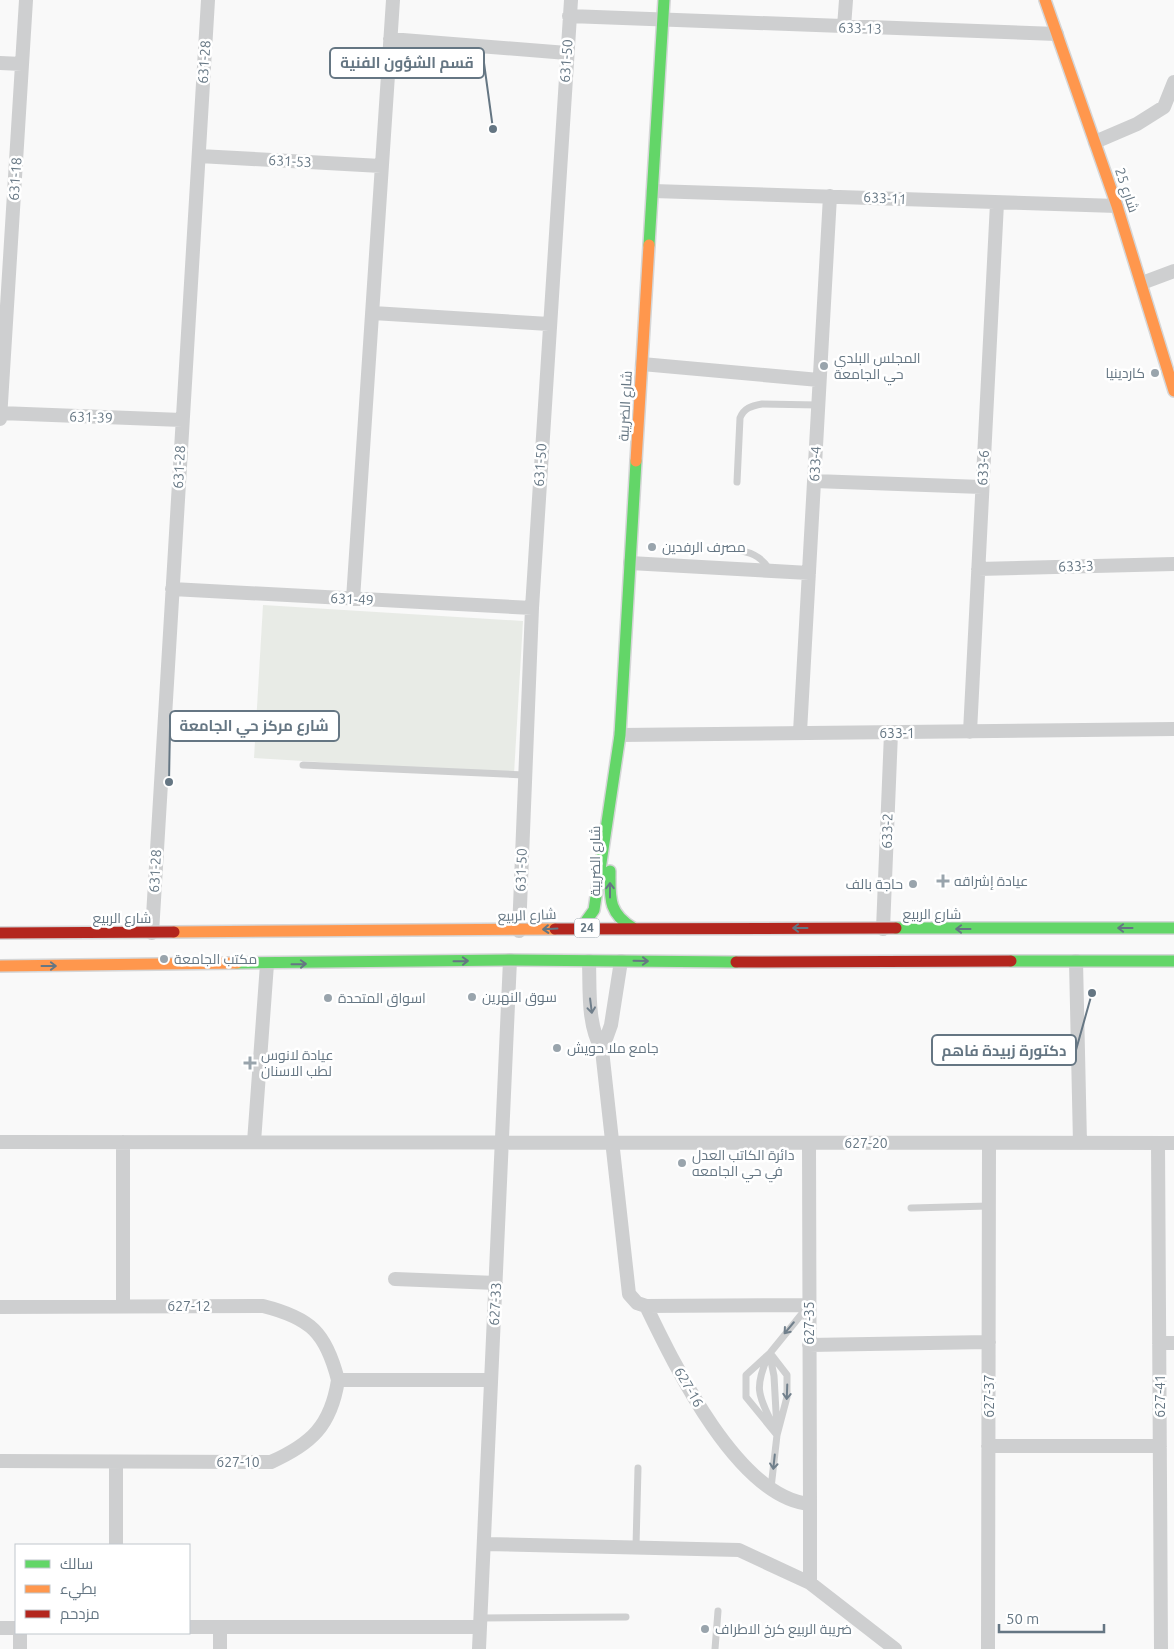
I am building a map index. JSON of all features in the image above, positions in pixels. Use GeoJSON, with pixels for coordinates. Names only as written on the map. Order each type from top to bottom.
{"type":"FeatureCollection","features":[{"type":"Feature","properties":{"kind":"main road","name":"شارع الضريبة"},"geometry":{"type":"LineString","coordinates":[[581,928],[594,910],[610,814],[620,735],[664,0]]}},
{"type":"Feature","properties":{"kind":"main road","name":"شارع 25"},"geometry":{"type":"LineString","coordinates":[[1047,2],[1117,206],[1174,391]]}},
{"type":"Feature","properties":{"kind":"main road","name":"شارع الضريبة"},"geometry":{"type":"LineString","coordinates":[[610,814],[610,902],[620,921],[633,928]]}},
{"type":"Feature","properties":{"kind":"main road","name":"شارع الربيع"},"geometry":{"type":"LineString","coordinates":[[0,933],[519,931],[581,928],[1174,928]]}},
{"type":"Feature","properties":{"kind":"main road"},"geometry":{"type":"LineString","coordinates":[[0,966],[510,960],[1174,961]]}},
{"type":"Feature","properties":{"kind":"street","name":"631-18"},"geometry":{"type":"LineString","coordinates":[[0,419],[5,242],[22,64],[26,0]]}},
{"type":"Feature","properties":{"kind":"street","name":"631-28"},"geometry":{"type":"LineString","coordinates":[[152,933],[208,0]]}},
{"type":"Feature","properties":{"kind":"street"},"geometry":{"type":"LineString","coordinates":[[353,599],[393,0]]}},
{"type":"Feature","properties":{"kind":"street","name":"631-50"},"geometry":{"type":"LineString","coordinates":[[519,931],[532,608],[571,0]]}},
{"type":"Feature","properties":{"kind":"street"},"geometry":{"type":"LineString","coordinates":[[844,28],[846,0]]}},
{"type":"Feature","properties":{"kind":"street","name":"633-13"},"geometry":{"type":"LineString","coordinates":[[570,16],[844,28],[1057,34]]}},
{"type":"Feature","properties":{"kind":"street"},"geometry":{"type":"LineString","coordinates":[[390,39],[567,53]]}},
{"type":"Feature","properties":{"kind":"street"},"geometry":{"type":"LineString","coordinates":[[0,63],[22,64]]}},
{"type":"Feature","properties":{"kind":"street"},"geometry":{"type":"LineString","coordinates":[[1094,142],[1137,124],[1164,107],[1174,82]]}},
{"type":"Feature","properties":{"kind":"street","name":"631-53"},"geometry":{"type":"LineString","coordinates":[[198,156],[381,166]]}},
{"type":"Feature","properties":{"kind":"street","name":"633-11"},"geometry":{"type":"LineString","coordinates":[[653,191],[1117,206]]}},
{"type":"Feature","properties":{"kind":"street","name":"633-4"},"geometry":{"type":"LineString","coordinates":[[800,732],[830,196]]}},
{"type":"Feature","properties":{"kind":"street","name":"633-6"},"geometry":{"type":"LineString","coordinates":[[970,732],[997,203]]}},
{"type":"Feature","properties":{"kind":"street"},"geometry":{"type":"LineString","coordinates":[[1142,283],[1174,272]]}},
{"type":"Feature","properties":{"kind":"street"},"geometry":{"type":"LineString","coordinates":[[373,313],[549,324]]}},
{"type":"Feature","properties":{"kind":"street"},"geometry":{"type":"LineString","coordinates":[[642,364],[819,380]]}},
{"type":"Feature","properties":{"kind":"street","name":"631-39"},"geometry":{"type":"LineString","coordinates":[[0,413],[182,420]]}},
{"type":"Feature","properties":{"kind":"street"},"geometry":{"type":"LineString","coordinates":[[814,481],[982,487]]}},
{"type":"Feature","properties":{"kind":"street"},"geometry":{"type":"LineString","coordinates":[[630,563],[808,573]]}},
{"type":"Feature","properties":{"kind":"street","name":"633-3"},"geometry":{"type":"LineString","coordinates":[[978,569],[1174,564]]}},
{"type":"Feature","properties":{"kind":"street","name":"631-49"},"geometry":{"type":"LineString","coordinates":[[172,589],[532,608]]}},
{"type":"Feature","properties":{"kind":"street","name":"633-1"},"geometry":{"type":"LineString","coordinates":[[620,735],[1174,729]]}},
{"type":"Feature","properties":{"kind":"street","name":"633-2"},"geometry":{"type":"LineString","coordinates":[[883,929],[891,733]]}},
{"type":"Feature","properties":{"kind":"street","name":"627-33"},"geometry":{"type":"LineString","coordinates":[[479,1649],[510,960]]}},
{"type":"Feature","properties":{"kind":"street","name":"627-16"},"geometry":{"type":"LineString","coordinates":[[589,961],[594,1027],[596,1039],[602,1050],[627,1290],[637,1302],[646,1306],[686,1385],[713,1428],[750,1471],[771,1489],[786,1499],[810,1504]]}},
{"type":"Feature","properties":{"kind":"street","name":"627-16"},"geometry":{"type":"LineString","coordinates":[[602,1050],[611,1025],[621,961]]}},
{"type":"Feature","properties":{"kind":"street"},"geometry":{"type":"LineString","coordinates":[[1076,961],[1080,1143]]}},
{"type":"Feature","properties":{"kind":"street"},"geometry":{"type":"LineString","coordinates":[[254,1142],[267,964]]}},
{"type":"Feature","properties":{"kind":"street","name":"627-20"},"geometry":{"type":"LineString","coordinates":[[0,1142],[1174,1143]]}},
{"type":"Feature","properties":{"kind":"street"},"geometry":{"type":"LineString","coordinates":[[123,1142],[123,1306]]}},
{"type":"Feature","properties":{"kind":"street","name":"627-35"},"geometry":{"type":"LineString","coordinates":[[809,1143],[810,1504]]}},
{"type":"Feature","properties":{"kind":"street","name":"627-37"},"geometry":{"type":"LineString","coordinates":[[988,1649],[989,1143]]}},
{"type":"Feature","properties":{"kind":"street","name":"627-41"},"geometry":{"type":"LineString","coordinates":[[1158,1143],[1161,1649]]}},
{"type":"Feature","properties":{"kind":"street"},"geometry":{"type":"LineString","coordinates":[[395,1279],[496,1283]]}},
{"type":"Feature","properties":{"kind":"street"},"geometry":{"type":"LineString","coordinates":[[646,1306],[809,1304]]}},
{"type":"Feature","properties":{"kind":"street","name":"627-12"},"geometry":{"type":"LineString","coordinates":[[0,1307],[263,1306],[288,1312],[323,1338],[338,1380]]}},
{"type":"Feature","properties":{"kind":"street"},"geometry":{"type":"LineString","coordinates":[[809,1345],[989,1342]]}},
{"type":"Feature","properties":{"kind":"street"},"geometry":{"type":"LineString","coordinates":[[1159,1343],[1174,1343]]}},
{"type":"Feature","properties":{"kind":"street"},"geometry":{"type":"LineString","coordinates":[[338,1380],[491,1380]]}},
{"type":"Feature","properties":{"kind":"street","name":"627-10"},"geometry":{"type":"LineString","coordinates":[[0,1461],[270,1462],[290,1453],[308,1440],[328,1419],[335,1402],[338,1380]]}},
{"type":"Feature","properties":{"kind":"street"},"geometry":{"type":"LineString","coordinates":[[988,1446],[1160,1446]]}},
{"type":"Feature","properties":{"kind":"street"},"geometry":{"type":"LineString","coordinates":[[116,1462],[116,1544]]}},
{"type":"Feature","properties":{"kind":"street"},"geometry":{"type":"LineString","coordinates":[[810,1504],[810,1583]]}},
{"type":"Feature","properties":{"kind":"street"},"geometry":{"type":"LineString","coordinates":[[484,1544],[636,1546],[739,1550],[810,1583],[895,1649]]}},
{"type":"Feature","properties":{"kind":"street"},"geometry":{"type":"LineString","coordinates":[[190,1627],[480,1622]]}},
{"type":"Feature","properties":{"kind":"street"},"geometry":{"type":"LineString","coordinates":[[220,1627],[220,1649]]}},
{"type":"Feature","properties":{"kind":"street"},"geometry":{"type":"LineString","coordinates":[[0,1628],[15,1628]]}},
{"type":"Feature","properties":{"kind":"street"},"geometry":{"type":"LineString","coordinates":[[20,1634],[20,1649]]}},
{"type":"Feature","properties":{"kind":"lane"},"geometry":{"type":"LineString","coordinates":[[737,482],[740,418],[743,411],[753,405],[762,404],[818,405]]}},
{"type":"Feature","properties":{"kind":"lane"},"geometry":{"type":"LineString","coordinates":[[733,549],[751,552],[761,559],[772,572]]}},
{"type":"Feature","properties":{"kind":"lane"},"geometry":{"type":"LineString","coordinates":[[302,764],[524,775]]}},
{"type":"Feature","properties":{"kind":"lane"},"geometry":{"type":"LineString","coordinates":[[911,1208],[989,1206]]}},
{"type":"Feature","properties":{"kind":"lane"},"geometry":{"type":"LineString","coordinates":[[777,1435],[746,1397],[746,1376],[770,1353],[809,1304]]}},
{"type":"Feature","properties":{"kind":"lane"},"geometry":{"type":"LineString","coordinates":[[770,1353],[787,1376],[788,1397],[777,1435]]}},
{"type":"Feature","properties":{"kind":"lane"},"geometry":{"type":"LineString","coordinates":[[770,1353],[774,1376],[777,1435],[771,1489]]}},
{"type":"Feature","properties":{"kind":"lane"},"geometry":{"type":"LineString","coordinates":[[770,1353],[760,1375],[760,1399],[777,1435]]}},
{"type":"Feature","properties":{"kind":"lane"},"geometry":{"type":"LineString","coordinates":[[636,1546],[638,1468]]}},
{"type":"Feature","properties":{"kind":"lane"},"geometry":{"type":"LineString","coordinates":[[715,1649],[718,1611]]}},
{"type":"Feature","properties":{"kind":"lane"},"geometry":{"type":"LineString","coordinates":[[480,1622],[626,1617]]}},
{"type":"Feature","properties":{"kind":"shaded area"},"geometry":{"type":"Polygon","coordinates":[[[263,605],[523,621],[514,774],[254,758],[263,605]]]}},
{"type":"Feature","properties":{"kind":"traffic: fast"},"geometry":{"type":"LineString","coordinates":[[649,245],[664,0]]}},
{"type":"Feature","properties":{"kind":"traffic: fast"},"geometry":{"type":"LineString","coordinates":[[581,928],[594,910],[620,735],[636,461]]}},
{"type":"Feature","properties":{"kind":"traffic: fast"},"geometry":{"type":"LineString","coordinates":[[610,871],[612,904],[619,917],[633,928]]}},
{"type":"Feature","properties":{"kind":"traffic: fast"},"geometry":{"type":"LineString","coordinates":[[896,928],[1174,928]]}},
{"type":"Feature","properties":{"kind":"traffic: fast"},"geometry":{"type":"LineString","coordinates":[[237,963],[510,960],[736,962]]}},
{"type":"Feature","properties":{"kind":"traffic: fast"},"geometry":{"type":"LineString","coordinates":[[1011,961],[1174,961]]}},
{"type":"Feature","properties":{"kind":"traffic: slow"},"geometry":{"type":"LineString","coordinates":[[1045,0],[1117,206],[1174,391]]}},
{"type":"Feature","properties":{"kind":"traffic: slow"},"geometry":{"type":"LineString","coordinates":[[636,461],[649,245]]}},
{"type":"Feature","properties":{"kind":"traffic: slow"},"geometry":{"type":"LineString","coordinates":[[174,932],[555,929]]}},
{"type":"Feature","properties":{"kind":"traffic: slow"},"geometry":{"type":"LineString","coordinates":[[0,966],[237,963]]}},
{"type":"Feature","properties":{"kind":"traffic: jam"},"geometry":{"type":"LineString","coordinates":[[555,929],[896,928]]}},
{"type":"Feature","properties":{"kind":"traffic: jam"},"geometry":{"type":"LineString","coordinates":[[0,933],[174,932]]}},
{"type":"Feature","properties":{"kind":"traffic: jam"},"geometry":{"type":"LineString","coordinates":[[736,962],[1011,961]]}},
{"type":"Feature","properties":{"kind":"place","name":"قسم الشؤون الفنية"},"geometry":{"type":"Point","coordinates":[493,129]}},
{"type":"Feature","properties":{"kind":"place","name":"المجلس البلدي حي الجامعة"},"geometry":{"type":"Point","coordinates":[824,366]}},
{"type":"Feature","properties":{"kind":"place","name":"كاردينيا"},"geometry":{"type":"Point","coordinates":[1155,373]}},
{"type":"Feature","properties":{"kind":"place","name":"مصرف الرفدين"},"geometry":{"type":"Point","coordinates":[652,547]}},
{"type":"Feature","properties":{"kind":"place","name":"شارع مركز حي الجامعة"},"geometry":{"type":"Point","coordinates":[169,782]}},
{"type":"Feature","properties":{"kind":"place","name":"عيادة إشراقه"},"geometry":{"type":"Point","coordinates":[943,881]}},
{"type":"Feature","properties":{"kind":"place","name":"حاجة بالف"},"geometry":{"type":"Point","coordinates":[913,884]}},
{"type":"Feature","properties":{"kind":"place","name":"مكتب الجامعة"},"geometry":{"type":"Point","coordinates":[164,959]}},
{"type":"Feature","properties":{"kind":"place","name":"دكتورة زبيدة فاهم"},"geometry":{"type":"Point","coordinates":[1092,993]}},
{"type":"Feature","properties":{"kind":"place","name":"سوق النهرين"},"geometry":{"type":"Point","coordinates":[472,997]}},
{"type":"Feature","properties":{"kind":"place","name":"اسواق المتحدة"},"geometry":{"type":"Point","coordinates":[328,998]}},
{"type":"Feature","properties":{"kind":"place","name":"جامع ملا حويش"},"geometry":{"type":"Point","coordinates":[557,1048]}},
{"type":"Feature","properties":{"kind":"place","name":"عيادة لانوس لطب الاسنان"},"geometry":{"type":"Point","coordinates":[250,1063]}},
{"type":"Feature","properties":{"kind":"place","name":"دائرة الكاتب العدل في حي الجامعه"},"geometry":{"type":"Point","coordinates":[682,1163]}},
{"type":"Feature","properties":{"kind":"place","name":"ضريبة الربيع كرخ الاطراف"},"geometry":{"type":"Point","coordinates":[705,1629]}}]}
